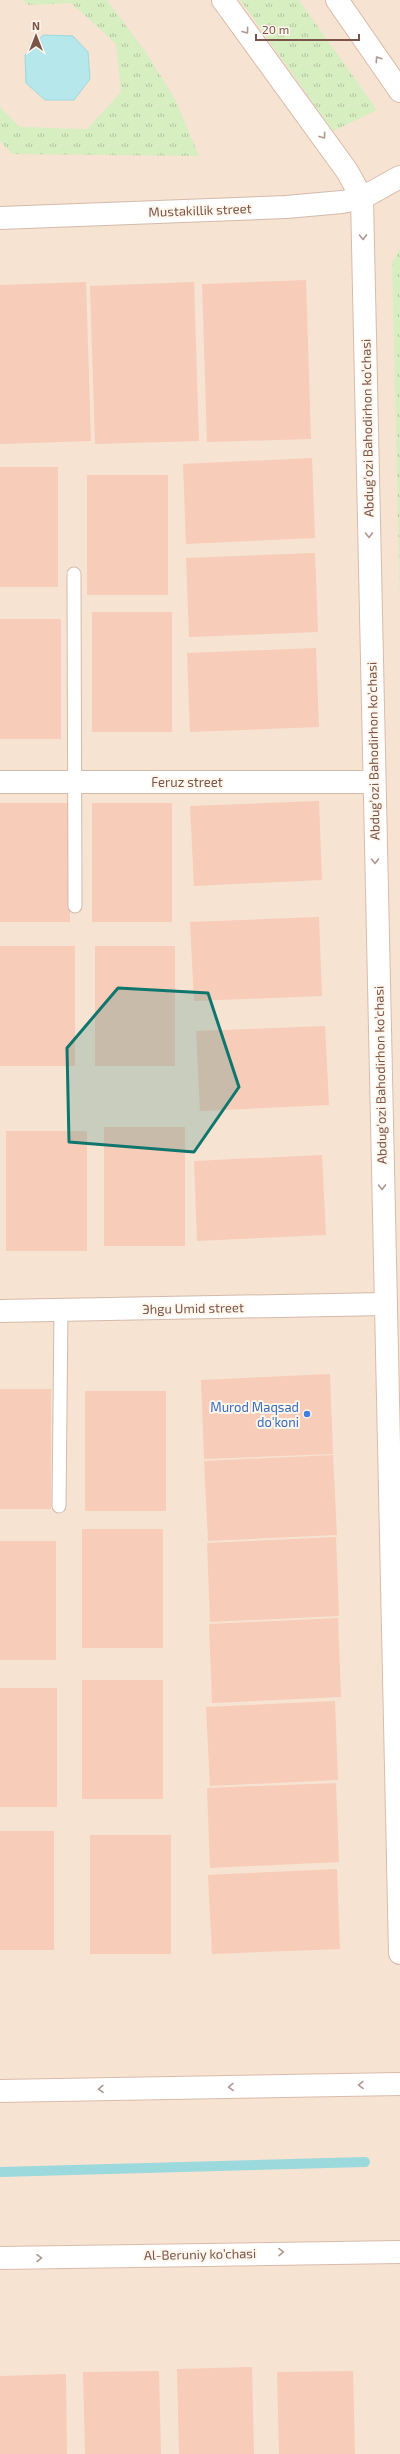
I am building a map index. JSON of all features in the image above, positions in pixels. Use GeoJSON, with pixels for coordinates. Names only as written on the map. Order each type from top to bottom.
{"type":"FeatureCollection","features":[{"type":"Feature","properties":{"kind":"main road","name":"Abdug’ozi Bahodirhon ko’chasi"},"geometry":{"type":"LineString","coordinates":[[223,0],[347,171],[362,198],[400,1952]]}},
{"type":"Feature","properties":{"kind":"main road"},"geometry":{"type":"LineString","coordinates":[[338,0],[400,91]]}},
{"type":"Feature","properties":{"kind":"main road"},"geometry":{"type":"LineString","coordinates":[[362,198],[400,177]]}},
{"type":"Feature","properties":{"kind":"main road","name":"Mustakillik street"},"geometry":{"type":"LineString","coordinates":[[0,218],[286,207],[400,195]]}},
{"type":"Feature","properties":{"kind":"main road","name":"Feruz street"},"geometry":{"type":"LineString","coordinates":[[0,782],[374,782]]}},
{"type":"Feature","properties":{"kind":"main road","name":"Эhgu Umid street"},"geometry":{"type":"LineString","coordinates":[[0,1311],[386,1304]]}},
{"type":"Feature","properties":{"kind":"main road"},"geometry":{"type":"LineString","coordinates":[[0,2091],[400,2084]]}},
{"type":"Feature","properties":{"kind":"main road","name":"Al-Beruniy ko’chasi"},"geometry":{"type":"LineString","coordinates":[[0,2258],[400,2252]]}},
{"type":"Feature","properties":{"kind":"lane"},"geometry":{"type":"LineString","coordinates":[[74,574],[76,782],[75,906]]}},
{"type":"Feature","properties":{"kind":"lane"},"geometry":{"type":"LineString","coordinates":[[59,1506],[62,1310]]}},
{"type":"Feature","properties":{"kind":"highlighted area"},"geometry":{"type":"Polygon","coordinates":[[[118,988],[208,993],[239,1087],[194,1152],[69,1142],[67,1048],[118,988]]]}},
{"type":"Feature","properties":{"kind":"shaded area"},"geometry":{"type":"Polygon","coordinates":[[[0,0],[400,0],[400,2454],[0,2454],[0,0]]]}},
{"type":"Feature","properties":{"kind":"green space"},"geometry":{"type":"Polygon","coordinates":[[[23,0],[107,0],[147,54],[175,99],[199,156],[12,154],[0,141],[0,107],[20,127],[87,129],[121,92],[116,44],[71,3],[28,5],[23,0]]]}},
{"type":"Feature","properties":{"kind":"green space"},"geometry":{"type":"Polygon","coordinates":[[[240,0],[299,0],[377,110],[333,131],[240,0]]]}},
{"type":"Feature","properties":{"kind":"green space"},"geometry":{"type":"Polygon","coordinates":[[[400,248],[400,603],[392,263],[400,248]]]}},
{"type":"Feature","properties":{"kind":"water"},"geometry":{"type":"Polygon","coordinates":[[[43,35],[73,36],[88,52],[90,79],[74,100],[45,100],[26,83],[25,55],[43,35]]]}},
{"type":"Feature","properties":{"kind":"building"},"geometry":{"type":"Polygon","coordinates":[[[306,280],[311,439],[207,442],[202,284],[306,280]]]}},
{"type":"Feature","properties":{"kind":"building"},"geometry":{"type":"Polygon","coordinates":[[[86,282],[91,441],[0,444],[0,285],[86,282]]]}},
{"type":"Feature","properties":{"kind":"building"},"geometry":{"type":"Polygon","coordinates":[[[194,282],[199,441],[95,444],[90,286],[194,282]]]}},
{"type":"Feature","properties":{"kind":"building"},"geometry":{"type":"Polygon","coordinates":[[[312,458],[315,538],[186,544],[183,464],[312,458]]]}},
{"type":"Feature","properties":{"kind":"building"},"geometry":{"type":"Polygon","coordinates":[[[0,467],[58,467],[58,587],[0,587],[0,467]]]}},
{"type":"Feature","properties":{"kind":"building"},"geometry":{"type":"Polygon","coordinates":[[[87,475],[168,475],[168,595],[87,595],[87,475]]]}},
{"type":"Feature","properties":{"kind":"building"},"geometry":{"type":"Polygon","coordinates":[[[315,553],[318,632],[189,637],[186,558],[315,553]]]}},
{"type":"Feature","properties":{"kind":"building"},"geometry":{"type":"Polygon","coordinates":[[[92,612],[172,612],[172,732],[92,732],[92,612]]]}},
{"type":"Feature","properties":{"kind":"building"},"geometry":{"type":"Polygon","coordinates":[[[0,619],[61,619],[61,739],[0,739],[0,619]]]}},
{"type":"Feature","properties":{"kind":"building"},"geometry":{"type":"Polygon","coordinates":[[[316,648],[319,727],[190,732],[187,653],[316,648]]]}},
{"type":"Feature","properties":{"kind":"building"},"geometry":{"type":"Polygon","coordinates":[[[319,801],[322,880],[194,886],[190,806],[319,801]]]}},
{"type":"Feature","properties":{"kind":"building"},"geometry":{"type":"Polygon","coordinates":[[[0,803],[70,803],[70,922],[0,922],[0,803]]]}},
{"type":"Feature","properties":{"kind":"building"},"geometry":{"type":"Polygon","coordinates":[[[92,803],[172,803],[172,922],[92,922],[92,803]]]}},
{"type":"Feature","properties":{"kind":"building"},"geometry":{"type":"Polygon","coordinates":[[[319,917],[322,996],[194,1001],[190,922],[319,917]]]}},
{"type":"Feature","properties":{"kind":"building"},"geometry":{"type":"Polygon","coordinates":[[[0,946],[75,946],[75,1066],[0,1066],[0,946]]]}},
{"type":"Feature","properties":{"kind":"building"},"geometry":{"type":"Polygon","coordinates":[[[95,946],[175,946],[175,1066],[95,1066],[95,946]]]}},
{"type":"Feature","properties":{"kind":"building"},"geometry":{"type":"Polygon","coordinates":[[[325,1026],[329,1105],[200,1111],[196,1031],[325,1026]]]}},
{"type":"Feature","properties":{"kind":"building"},"geometry":{"type":"Polygon","coordinates":[[[104,1127],[185,1127],[185,1246],[104,1246],[104,1127]]]}},
{"type":"Feature","properties":{"kind":"building"},"geometry":{"type":"Polygon","coordinates":[[[6,1131],[87,1131],[87,1251],[6,1251],[6,1131]]]}},
{"type":"Feature","properties":{"kind":"building"},"geometry":{"type":"Polygon","coordinates":[[[322,1155],[326,1235],[197,1241],[194,1161],[322,1155]]]}},
{"type":"Feature","properties":{"kind":"building"},"geometry":{"type":"Polygon","coordinates":[[[330,1374],[333,1454],[204,1459],[201,1380],[330,1374]]]}},
{"type":"Feature","properties":{"kind":"building"},"geometry":{"type":"Polygon","coordinates":[[[0,1389],[51,1389],[51,1509],[0,1509],[0,1389]]]}},
{"type":"Feature","properties":{"kind":"building"},"geometry":{"type":"Polygon","coordinates":[[[85,1391],[166,1391],[166,1511],[85,1511],[85,1391]]]}},
{"type":"Feature","properties":{"kind":"building"},"geometry":{"type":"Polygon","coordinates":[[[333,1455],[337,1535],[208,1541],[204,1461],[333,1455]]]}},
{"type":"Feature","properties":{"kind":"building"},"geometry":{"type":"Polygon","coordinates":[[[82,1529],[163,1529],[163,1648],[82,1648],[82,1529]]]}},
{"type":"Feature","properties":{"kind":"building"},"geometry":{"type":"Polygon","coordinates":[[[336,1537],[339,1616],[210,1622],[207,1543],[336,1537]]]}},
{"type":"Feature","properties":{"kind":"building"},"geometry":{"type":"Polygon","coordinates":[[[0,1541],[56,1541],[56,1660],[0,1660],[0,1541]]]}},
{"type":"Feature","properties":{"kind":"building"},"geometry":{"type":"Polygon","coordinates":[[[338,1618],[341,1697],[212,1703],[209,1624],[338,1618]]]}},
{"type":"Feature","properties":{"kind":"building"},"geometry":{"type":"Polygon","coordinates":[[[82,1680],[163,1680],[163,1799],[82,1799],[82,1680]]]}},
{"type":"Feature","properties":{"kind":"building"},"geometry":{"type":"Polygon","coordinates":[[[0,1688],[57,1688],[57,1807],[0,1807],[0,1688]]]}},
{"type":"Feature","properties":{"kind":"building"},"geometry":{"type":"Polygon","coordinates":[[[335,1701],[338,1780],[210,1786],[206,1707],[335,1701]]]}},
{"type":"Feature","properties":{"kind":"building"},"geometry":{"type":"Polygon","coordinates":[[[336,1783],[339,1862],[210,1868],[207,1788],[336,1783]]]}},
{"type":"Feature","properties":{"kind":"building"},"geometry":{"type":"Polygon","coordinates":[[[0,1831],[54,1831],[54,1950],[0,1950],[0,1831]]]}},
{"type":"Feature","properties":{"kind":"building"},"geometry":{"type":"Polygon","coordinates":[[[90,1835],[171,1835],[171,1954],[90,1954],[90,1835]]]}},
{"type":"Feature","properties":{"kind":"building"},"geometry":{"type":"Polygon","coordinates":[[[337,1869],[340,1949],[212,1954],[208,1875],[337,1869]]]}},
{"type":"Feature","properties":{"kind":"building"},"geometry":{"type":"Polygon","coordinates":[[[252,2367],[254,2454],[179,2454],[177,2369],[252,2367]]]}},
{"type":"Feature","properties":{"kind":"building"},"geometry":{"type":"Polygon","coordinates":[[[159,2371],[161,2454],[85,2454],[83,2372],[159,2371]]]}},
{"type":"Feature","properties":{"kind":"building"},"geometry":{"type":"Polygon","coordinates":[[[353,2371],[355,2454],[279,2454],[277,2372],[353,2371]]]}},
{"type":"Feature","properties":{"kind":"building"},"geometry":{"type":"Polygon","coordinates":[[[66,2374],[67,2454],[0,2454],[0,2376],[66,2374]]]}},
{"type":"Feature","properties":{"kind":"waterway"},"geometry":{"type":"LineString","coordinates":[[0,2172],[365,2162]]}},
{"type":"Feature","properties":{"kind":"place","name":"Murod Maqsad do'koni"},"geometry":{"type":"Point","coordinates":[307,1414]}}]}
